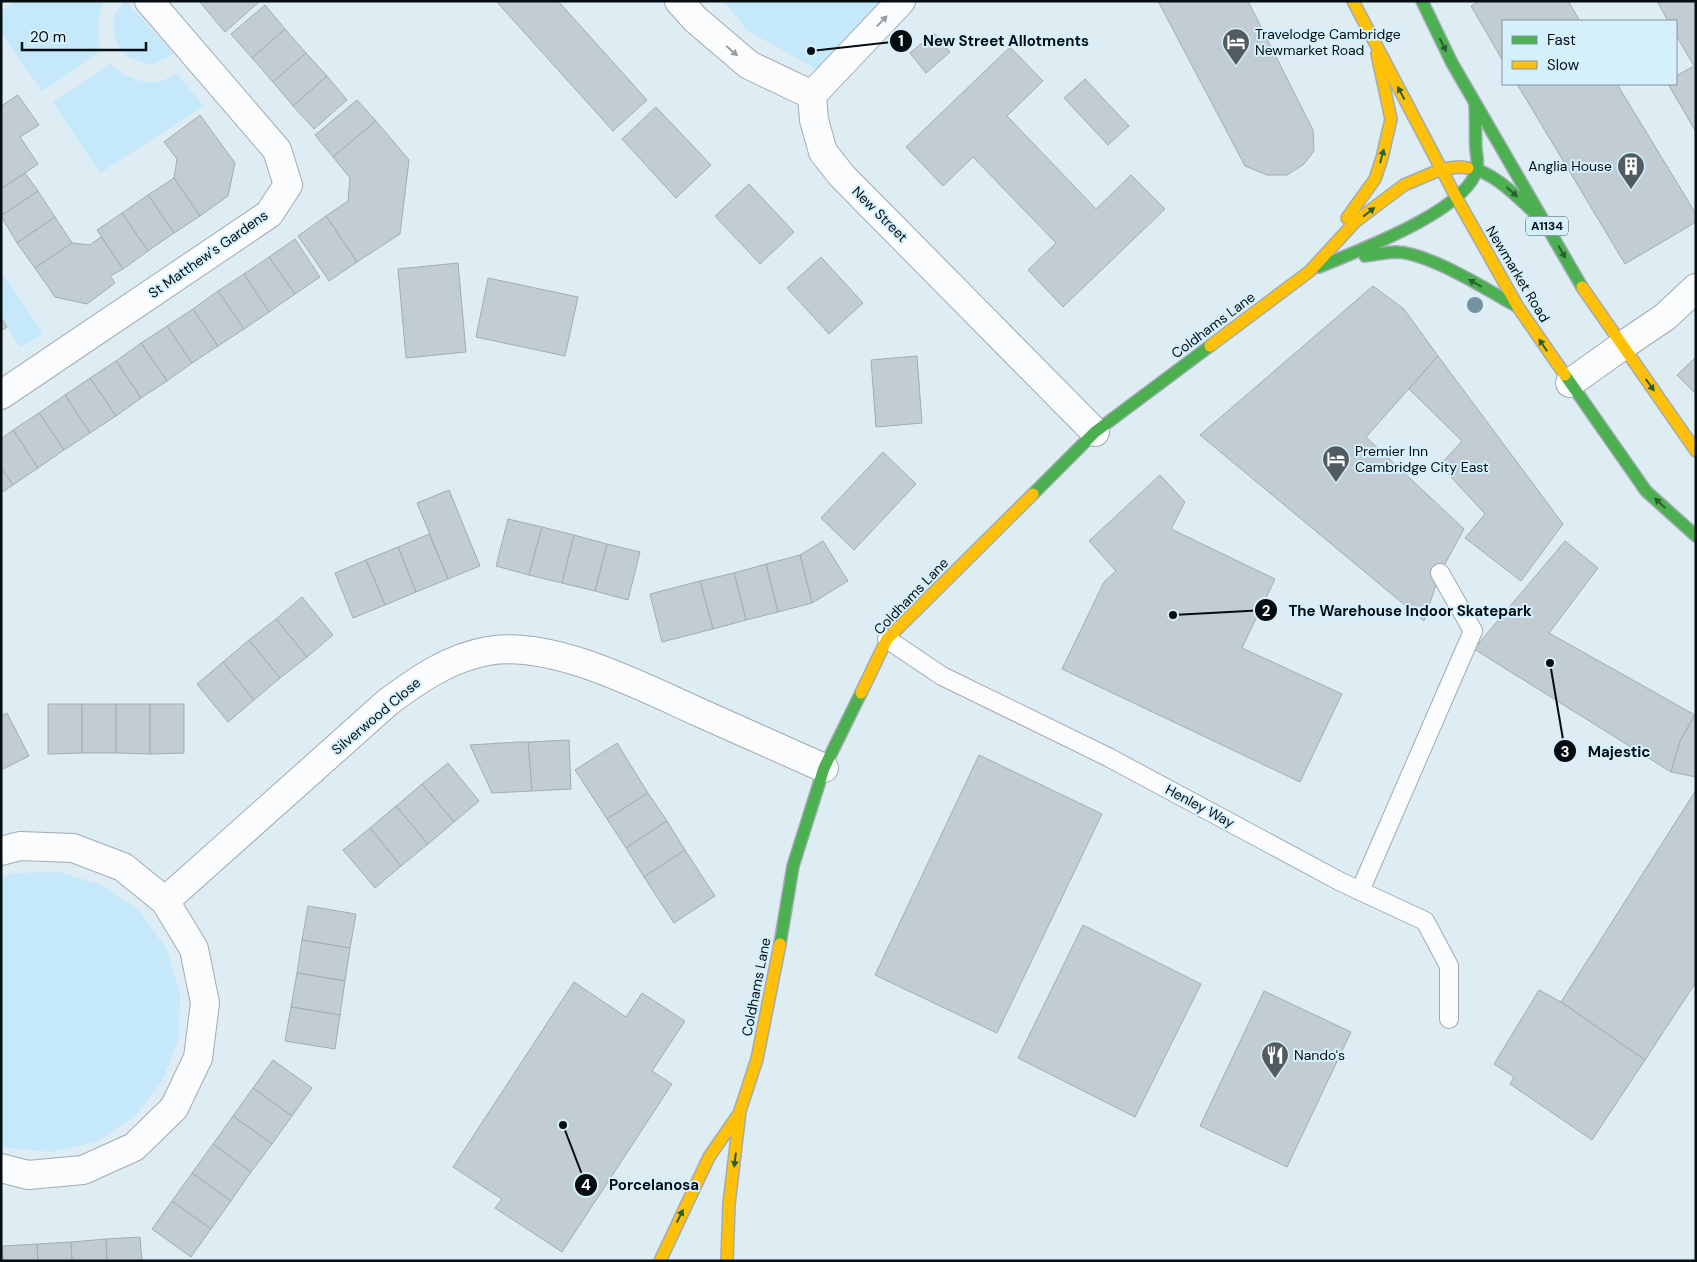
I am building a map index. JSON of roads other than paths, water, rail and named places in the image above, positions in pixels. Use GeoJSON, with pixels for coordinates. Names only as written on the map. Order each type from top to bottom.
{"type":"FeatureCollection","features":[{"type":"Feature","properties":{"kind":"street","name":"St Matthew's Gardens"},"geometry":{"type":"LineString","coordinates":[[1,396],[268,214],[288,185],[277,150],[149,1]]}},
{"type":"Feature","properties":{"kind":"street"},"geometry":{"type":"LineString","coordinates":[[687,10],[749,65],[812,94],[901,1]]}},
{"type":"Feature","properties":{"kind":"street","name":"Newmarket Road"},"geometry":{"type":"LineString","coordinates":[[1353,1],[1456,198],[1518,307],[1646,491],[1696,536]]}},
{"type":"Feature","properties":{"kind":"street","name":"A1134"},"geometry":{"type":"LineString","coordinates":[[1422,1],[1452,63],[1576,277],[1622,346],[1696,450]]}},
{"type":"Feature","properties":{"kind":"street"},"geometry":{"type":"LineString","coordinates":[[1310,271],[1375,178],[1382,158],[1391,119],[1374,44]]}},
{"type":"Feature","properties":{"kind":"street","name":"New Street"},"geometry":{"type":"LineString","coordinates":[[812,94],[814,120],[823,152],[842,176],[1095,432]]}},
{"type":"Feature","properties":{"kind":"street","name":"Coldhams Lane"},"geometry":{"type":"LineString","coordinates":[[1310,271],[1394,235],[1426,218],[1465,192],[1477,169],[1475,104]]}},
{"type":"Feature","properties":{"kind":"street","name":"Coldhams Lane"},"geometry":{"type":"LineString","coordinates":[[727,1261],[730,1204],[740,1111],[757,1059],[793,866],[824,768],[887,639],[1095,432],[1310,271],[1355,222],[1410,182],[1442,169],[1460,167],[1477,169],[1505,186],[1544,222]]}},
{"type":"Feature","properties":{"kind":"street"},"geometry":{"type":"LineString","coordinates":[[1310,271],[1372,254],[1395,252],[1417,254],[1518,307]]}},
{"type":"Feature","properties":{"kind":"street"},"geometry":{"type":"LineString","coordinates":[[1570,383],[1665,317],[1696,288]]}},
{"type":"Feature","properties":{"kind":"street","name":"Silverwood Close"},"geometry":{"type":"LineString","coordinates":[[164,901],[388,702],[421,678],[453,661],[488,651],[526,649],[584,664],[641,686],[824,768]]}},
{"type":"Feature","properties":{"kind":"street"},"geometry":{"type":"LineString","coordinates":[[1,851],[20,846],[73,848],[123,867],[164,901],[194,949],[205,1003],[198,1058],[174,1108],[134,1146],[83,1170],[28,1175],[1,1168]]}},
{"type":"Feature","properties":{"kind":"street","name":"Coldhams Lane"},"geometry":{"type":"LineString","coordinates":[[660,1261],[709,1157],[740,1111]]}},
{"type":"Feature","properties":{"kind":"lane"},"geometry":{"type":"LineString","coordinates":[[1360,891],[1473,631],[1440,573]]}},
{"type":"Feature","properties":{"kind":"lane","name":"Henley Way"},"geometry":{"type":"LineString","coordinates":[[887,639],[942,676],[1108,757],[1360,891],[1425,921],[1449,966],[1449,1019]]}},
{"type":"Feature","properties":{"kind":"place","name":"New Street Allotments"},"geometry":{"type":"Point","coordinates":[811,51]}},
{"type":"Feature","properties":{"kind":"place","name":"Travelodge Cambridge Newmarket Road"},"geometry":{"type":"Point","coordinates":[1236,66]}},
{"type":"Feature","properties":{"kind":"place","name":"Anglia House"},"geometry":{"type":"Point","coordinates":[1631,190]}},
{"type":"Feature","properties":{"kind":"place","name":"Premier Inn Cambridge City East"},"geometry":{"type":"Point","coordinates":[1336,483]}},
{"type":"Feature","properties":{"kind":"place","name":"The Warehouse Indoor Skatepark"},"geometry":{"type":"Point","coordinates":[1173,615]}},
{"type":"Feature","properties":{"kind":"place","name":"Majestic"},"geometry":{"type":"Point","coordinates":[1550,663]}},
{"type":"Feature","properties":{"kind":"place","name":"Nando's"},"geometry":{"type":"Point","coordinates":[1275,1079]}},
{"type":"Feature","properties":{"kind":"place","name":"Porcelanosa"},"geometry":{"type":"Point","coordinates":[563,1125]}}]}
